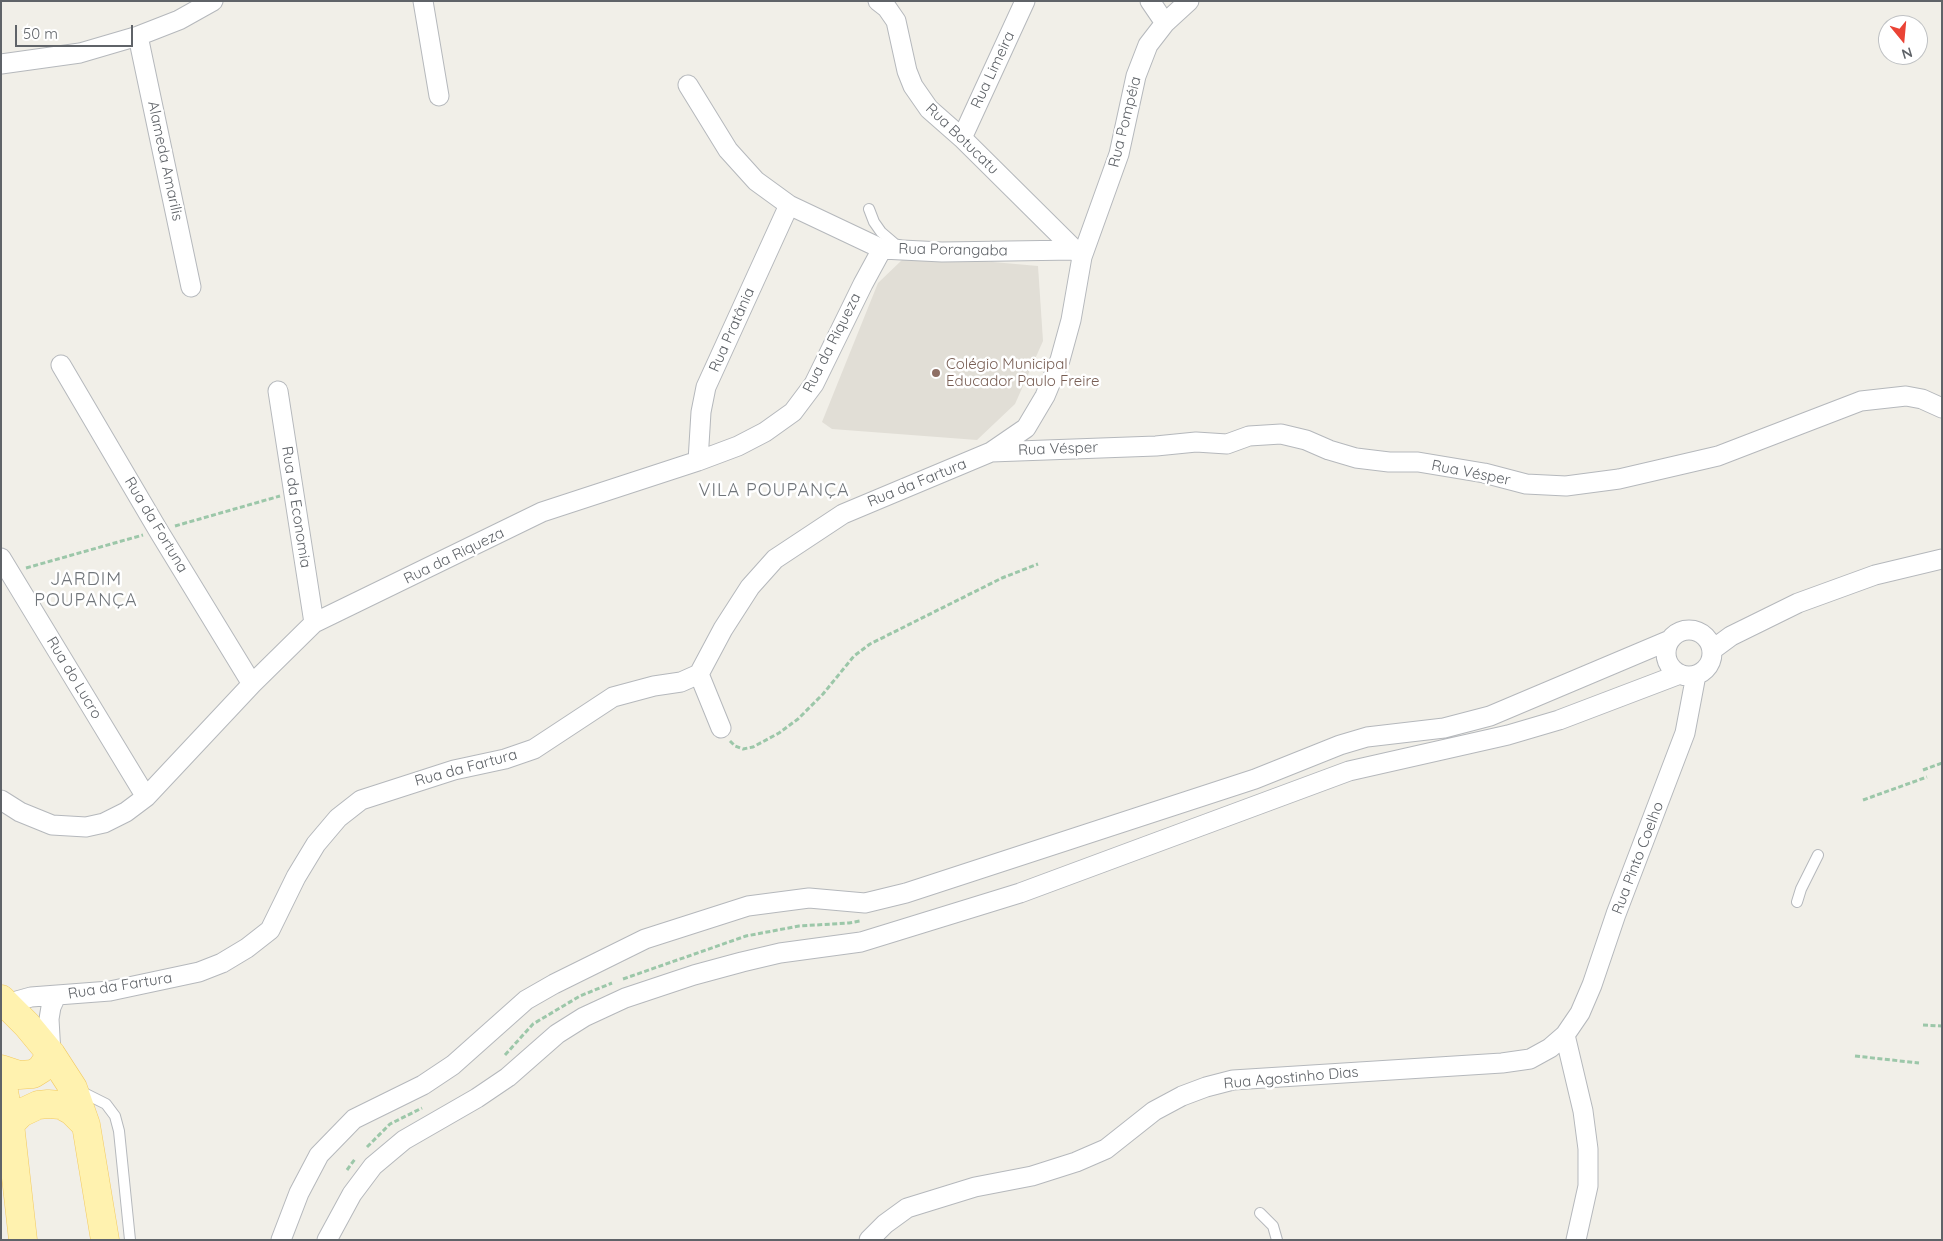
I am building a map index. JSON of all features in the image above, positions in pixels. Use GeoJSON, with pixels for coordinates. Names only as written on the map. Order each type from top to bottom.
{"type":"FeatureCollection","features":[{"type":"Feature","properties":{"kind":"main road"},"geometry":{"type":"LineString","coordinates":[[3,1004],[27,1025],[51,1054],[73,1088],[86,1125],[105,1240]]}},
{"type":"Feature","properties":{"kind":"main road"},"geometry":{"type":"LineString","coordinates":[[1,1069],[19,1075],[33,1074],[41,1070],[51,1054]]}},
{"type":"Feature","properties":{"kind":"main road"},"geometry":{"type":"LineString","coordinates":[[1,1075],[10,1124],[22,1240]]}},
{"type":"Feature","properties":{"kind":"main road"},"geometry":{"type":"LineString","coordinates":[[10,1124],[21,1113],[38,1105],[48,1104],[61,1105],[86,1125]]}},
{"type":"Feature","properties":{"kind":"street"},"geometry":{"type":"LineString","coordinates":[[1,64],[80,53],[138,36],[179,20],[214,1]]}},
{"type":"Feature","properties":{"kind":"street"},"geometry":{"type":"LineString","coordinates":[[423,1],[439,96]]}},
{"type":"Feature","properties":{"kind":"street","name":"Rua Botucatu"},"geometry":{"type":"LineString","coordinates":[[878,1],[887,8],[896,21],[907,72],[913,86],[929,109],[962,138],[1079,253]]}},
{"type":"Feature","properties":{"kind":"street","name":"Rua Limeira"},"geometry":{"type":"LineString","coordinates":[[962,138],[1025,1]]}},
{"type":"Feature","properties":{"kind":"street"},"geometry":{"type":"LineString","coordinates":[[1150,1],[1165,23]]}},
{"type":"Feature","properties":{"kind":"street","name":"Rua Pompéia"},"geometry":{"type":"LineString","coordinates":[[1079,253],[1119,154],[1136,76],[1148,45],[1165,23],[1189,1]]}},
{"type":"Feature","properties":{"kind":"street","name":"Alameda Amarilis"},"geometry":{"type":"LineString","coordinates":[[138,36],[191,286]]}},
{"type":"Feature","properties":{"kind":"street","name":"Rua Porangaba"},"geometry":{"type":"LineString","coordinates":[[688,85],[728,150],[756,181],[788,205],[882,249],[1079,253]]}},
{"type":"Feature","properties":{"kind":"street","name":"Rua Pratânia"},"geometry":{"type":"LineString","coordinates":[[698,461],[701,412],[706,387],[788,205]]}},
{"type":"Feature","properties":{"kind":"street","name":"Rua da Riqueza"},"geometry":{"type":"LineString","coordinates":[[1,800],[20,812],[52,825],[86,827],[104,823],[126,812],[146,797],[252,684],[314,622],[542,512],[698,461],[738,446],[765,432],[793,412],[814,384],[882,249]]}},
{"type":"Feature","properties":{"kind":"street","name":"Rua da Fartura"},"geometry":{"type":"LineString","coordinates":[[3,1004],[32,998],[110,991],[198,972],[222,963],[247,948],[270,930],[296,877],[316,844],[338,818],[361,800],[454,770],[505,759],[534,749],[613,697],[654,686],[681,682],[699,674],[723,629],[750,587],[775,559],[842,514],[991,452],[1026,428],[1045,396],[1060,360],[1072,320],[1079,253]]}},
{"type":"Feature","properties":{"kind":"street","name":"Rua da Fortuna"},"geometry":{"type":"LineString","coordinates":[[61,365],[158,530],[252,684]]}},
{"type":"Feature","properties":{"kind":"street","name":"Rua da Economia"},"geometry":{"type":"LineString","coordinates":[[278,391],[314,622]]}},
{"type":"Feature","properties":{"kind":"street","name":"Rua Vésper"},"geometry":{"type":"LineString","coordinates":[[991,452],[1156,446],[1196,442],[1227,444],[1249,436],[1281,434],[1306,440],[1329,450],[1356,458],[1389,462],[1418,462],[1484,473],[1526,484],[1566,486],[1619,480],[1718,456],[1861,401],[1906,396],[1922,399],[1942,408]]}},
{"type":"Feature","properties":{"kind":"street","name":"Rua do Lucro"},"geometry":{"type":"LineString","coordinates":[[1,558],[146,797]]}},
{"type":"Feature","properties":{"kind":"street"},"geometry":{"type":"LineString","coordinates":[[1712,650],[1731,636],[1798,603],[1874,575],[1942,559]]}},
{"type":"Feature","properties":{"kind":"street"},"geometry":{"type":"LineString","coordinates":[[327,1240],[352,1194],[373,1166],[404,1140],[477,1098],[500,1082],[557,1034],[584,1017],[625,998],[694,975],[780,953],[862,942],[1020,893],[1349,771],[1508,735],[1558,720],[1688,674],[1709,665],[1712,658],[1710,642],[1698,631],[1682,631],[1675,634],[1666,648],[1668,663],[1674,670],[1688,674]]}},
{"type":"Feature","properties":{"kind":"street"},"geometry":{"type":"LineString","coordinates":[[281,1240],[299,1193],[319,1155],[354,1119],[423,1085],[453,1065],[526,1000],[645,939],[748,906],[809,898],[865,903],[906,893],[1255,779],[1340,745],[1367,737],[1444,728],[1490,716],[1670,640]]}},
{"type":"Feature","properties":{"kind":"street"},"geometry":{"type":"LineString","coordinates":[[699,674],[721,728]]}},
{"type":"Feature","properties":{"kind":"street","name":"Rua Pinto Coelho"},"geometry":{"type":"LineString","coordinates":[[1566,1035],[1580,1013],[1592,985],[1616,914],[1685,733],[1688,674]]}},
{"type":"Feature","properties":{"kind":"street","name":"Rua da Fartura"},"geometry":{"type":"LineString","coordinates":[[51,1054],[49,1019],[51,1007],[56,996]]}},
{"type":"Feature","properties":{"kind":"street"},"geometry":{"type":"LineString","coordinates":[[1566,1035],[1583,1111],[1588,1149],[1588,1186],[1576,1240]]}},
{"type":"Feature","properties":{"kind":"street","name":"Rua Agostinho Dias"},"geometry":{"type":"LineString","coordinates":[[869,1240],[885,1224],[907,1208],[975,1187],[1032,1176],[1076,1162],[1106,1149],[1154,1111],[1182,1096],[1206,1087],[1233,1080],[1502,1063],[1530,1059],[1550,1048],[1566,1035]]}},
{"type":"Feature","properties":{"kind":"lane"},"geometry":{"type":"LineString","coordinates":[[869,209],[880,232],[895,244],[917,251]]}},
{"type":"Feature","properties":{"kind":"lane"},"geometry":{"type":"LineString","coordinates":[[1797,902],[1801,889],[1818,855]]}},
{"type":"Feature","properties":{"kind":"lane"},"geometry":{"type":"LineString","coordinates":[[73,1088],[106,1104],[115,1116],[119,1131],[130,1240]]}},
{"type":"Feature","properties":{"kind":"lane"},"geometry":{"type":"LineString","coordinates":[[1260,1213],[1273,1226],[1277,1240]]}},
{"type":"Feature","properties":{"kind":"path"},"geometry":{"type":"LineString","coordinates":[[721,728],[735,746],[743,749],[764,742],[798,720],[823,694],[854,656],[870,644],[1002,578],[1038,564]]}},
{"type":"Feature","properties":{"kind":"path"},"geometry":{"type":"LineString","coordinates":[[1923,770],[1942,763]]}},
{"type":"Feature","properties":{"kind":"path"},"geometry":{"type":"LineString","coordinates":[[1863,800],[1927,777]]}},
{"type":"Feature","properties":{"kind":"path"},"geometry":{"type":"LineString","coordinates":[[1923,1025],[1942,1026]]}},
{"type":"Feature","properties":{"kind":"path"},"geometry":{"type":"LineString","coordinates":[[1855,1056],[1919,1063]]}},
{"type":"Feature","properties":{"kind":"shaded area","name":"Colégio Municipal Educador Paulo Freire"},"geometry":{"type":"Polygon","coordinates":[[[903,259],[982,261],[1038,266],[1043,341],[1015,404],[977,440],[832,429],[822,422],[878,283],[903,259]]]}},
{"type":"Feature","properties":{"kind":"place","name":"Colégio Municipal Educador Paulo Freire"},"geometry":{"type":"Point","coordinates":[936,373]}},
{"type":"Feature","properties":{"kind":"district","name":"VILA POUPANÇA"},"geometry":{"type":"Point","coordinates":[774,491]}},
{"type":"Feature","properties":{"kind":"district","name":"JARDIM POUPANÇA"},"geometry":{"type":"Point","coordinates":[86,590]}}]}
